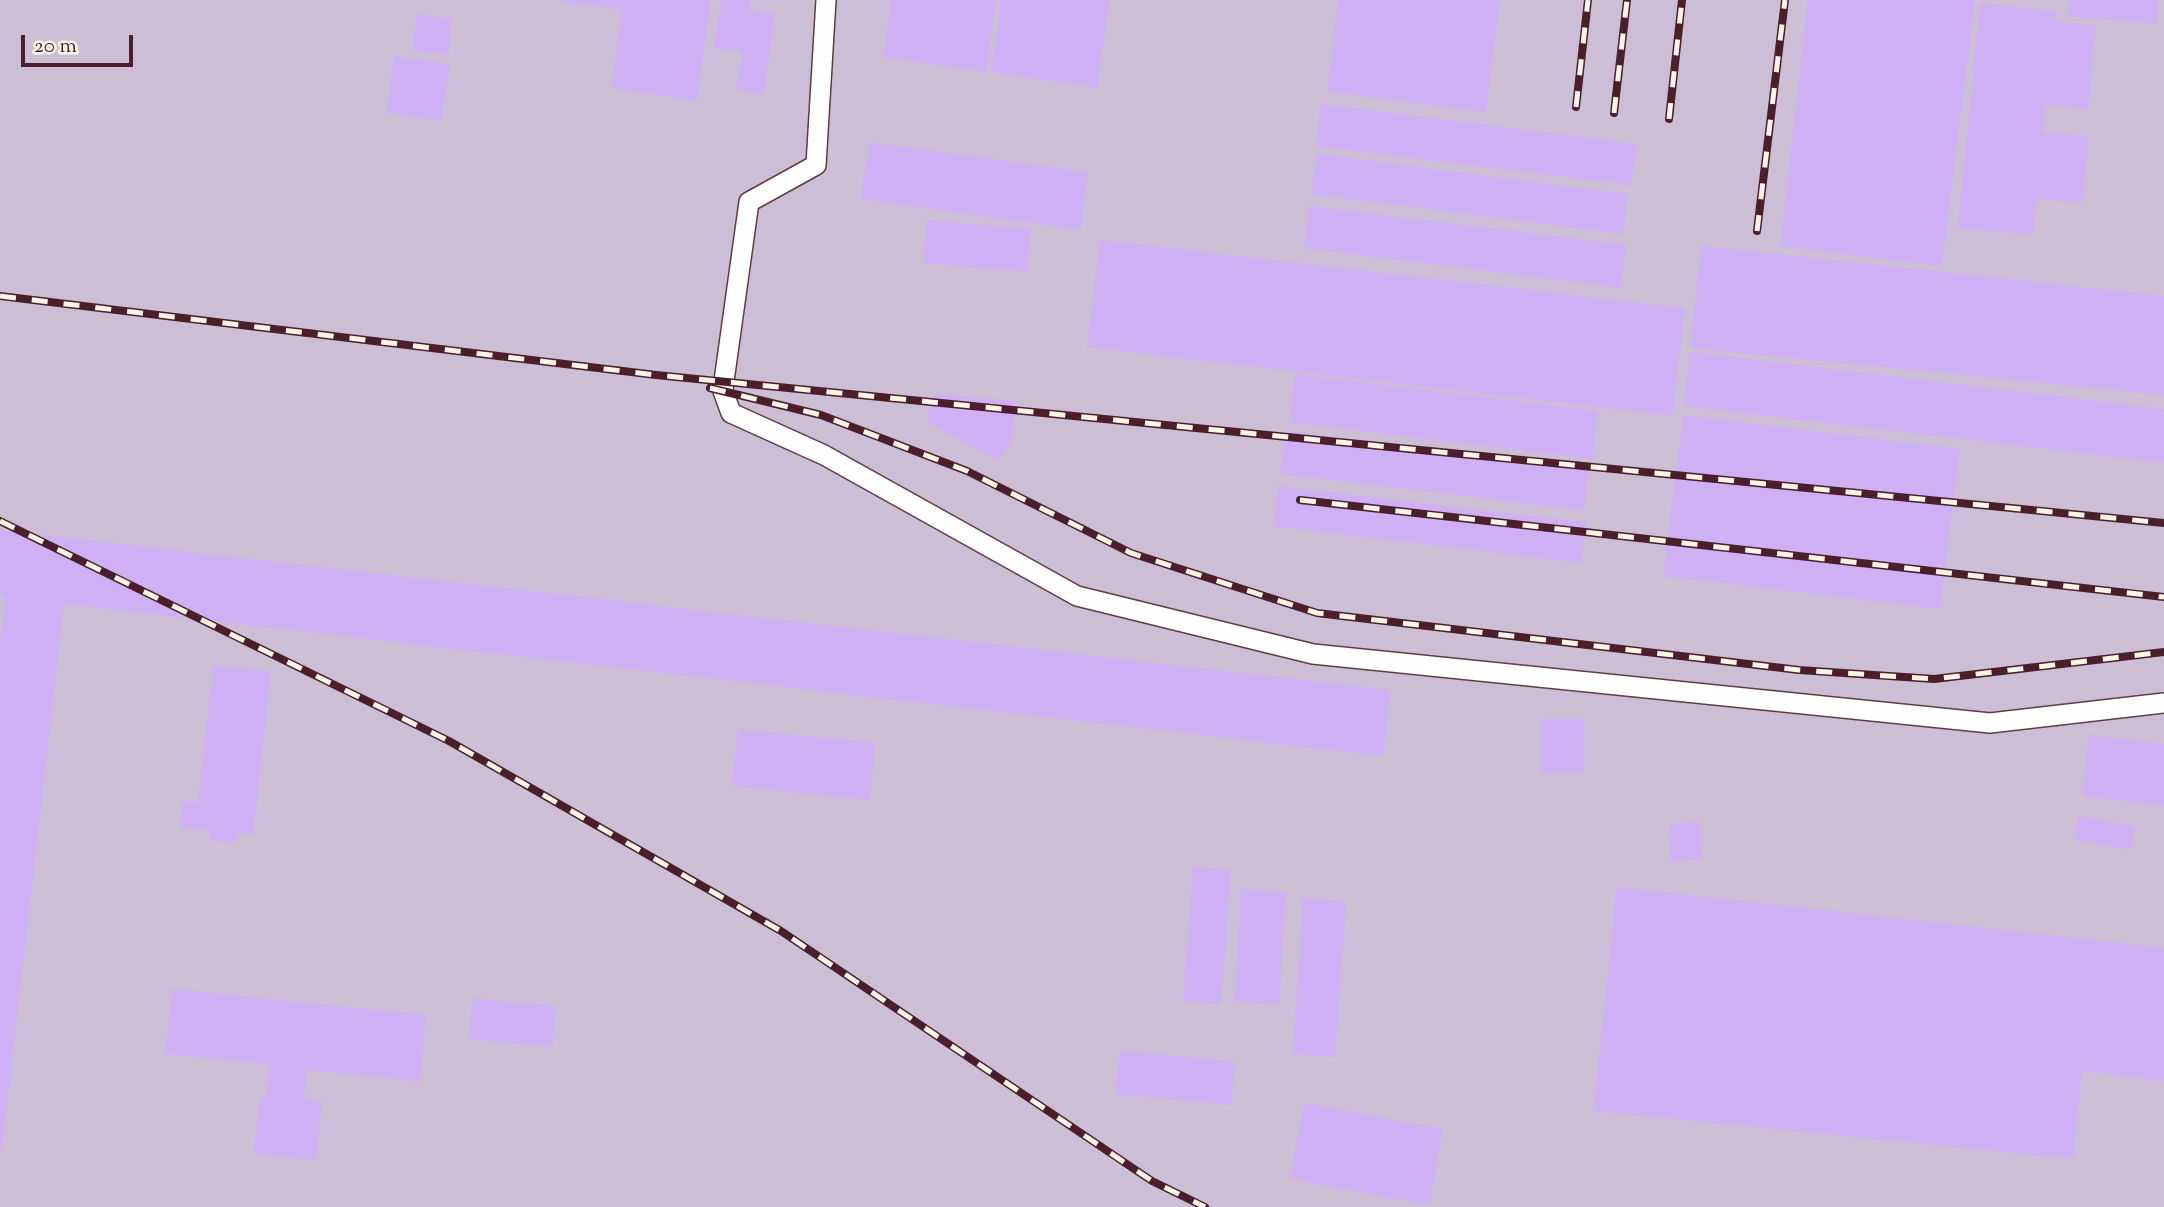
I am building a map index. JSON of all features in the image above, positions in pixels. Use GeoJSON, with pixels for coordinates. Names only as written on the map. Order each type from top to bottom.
{"type":"FeatureCollection","features":[{"type":"Feature","properties":{"kind":"lane"},"geometry":{"type":"LineString","coordinates":[[826,0],[816,164],[749,202],[723,381],[723,391],[731,413],[824,455],[1077,596],[1313,654],[1990,723],[2164,703]]}},
{"type":"Feature","properties":{"kind":"shaded area"},"geometry":{"type":"Polygon","coordinates":[[[0,0],[2164,0],[2164,1207],[0,1207],[0,0]]]}},
{"type":"Feature","properties":{"kind":"building"},"geometry":{"type":"Polygon","coordinates":[[[563,0],[711,0],[697,101],[611,88],[622,10],[563,0]]]}},
{"type":"Feature","properties":{"kind":"building"},"geometry":{"type":"Polygon","coordinates":[[[721,0],[751,0],[750,11],[775,14],[764,94],[736,90],[742,52],[714,48],[721,0]]]}},
{"type":"Feature","properties":{"kind":"building"},"geometry":{"type":"Polygon","coordinates":[[[891,0],[996,0],[986,72],[883,57],[891,0]]]}},
{"type":"Feature","properties":{"kind":"building"},"geometry":{"type":"Polygon","coordinates":[[[1001,0],[1110,0],[1097,88],[991,72],[1001,0]]]}},
{"type":"Feature","properties":{"kind":"building"},"geometry":{"type":"Polygon","coordinates":[[[1338,0],[1500,0],[1486,112],[1327,92],[1338,0]]]}},
{"type":"Feature","properties":{"kind":"building"},"geometry":{"type":"Polygon","coordinates":[[[1808,0],[1975,0],[1942,266],[1780,246],[1808,0]]]}},
{"type":"Feature","properties":{"kind":"building"},"geometry":{"type":"Polygon","coordinates":[[[2069,0],[2159,0],[2157,24],[2067,16],[2069,0]]]}},
{"type":"Feature","properties":{"kind":"building"},"geometry":{"type":"Polygon","coordinates":[[[1980,3],[2056,11],[2054,21],[2096,26],[2088,109],[2046,105],[2043,132],[2089,136],[2083,203],[2037,198],[2033,235],[1958,228],[1980,3]]]}},
{"type":"Feature","properties":{"kind":"building"},"geometry":{"type":"Polygon","coordinates":[[[417,14],[452,19],[448,55],[412,50],[417,14]]]}},
{"type":"Feature","properties":{"kind":"building"},"geometry":{"type":"Polygon","coordinates":[[[394,56],[450,64],[441,121],[386,113],[394,56]]]}},
{"type":"Feature","properties":{"kind":"building"},"geometry":{"type":"Polygon","coordinates":[[[1321,104],[1637,144],[1631,185],[1316,146],[1321,104]]]}},
{"type":"Feature","properties":{"kind":"building"},"geometry":{"type":"Polygon","coordinates":[[[869,142],[1088,172],[1080,230],[861,199],[869,142]]]}},
{"type":"Feature","properties":{"kind":"building"},"geometry":{"type":"Polygon","coordinates":[[[1317,154],[1627,194],[1623,234],[1311,194],[1317,154]]]}},
{"type":"Feature","properties":{"kind":"building"},"geometry":{"type":"Polygon","coordinates":[[[1309,206],[1626,245],[1621,288],[1304,248],[1309,206]]]}},
{"type":"Feature","properties":{"kind":"building"},"geometry":{"type":"Polygon","coordinates":[[[927,220],[1031,229],[1027,272],[923,263],[927,220]]]}},
{"type":"Feature","properties":{"kind":"building"},"geometry":{"type":"Polygon","coordinates":[[[1100,240],[1685,308],[1672,416],[1087,347],[1100,240]]]}},
{"type":"Feature","properties":{"kind":"building"},"geometry":{"type":"Polygon","coordinates":[[[1701,246],[2164,296],[2164,395],[1690,348],[1701,246]]]}},
{"type":"Feature","properties":{"kind":"building"},"geometry":{"type":"Polygon","coordinates":[[[1690,352],[2164,409],[2164,463],[1683,406],[1690,352]]]}},
{"type":"Feature","properties":{"kind":"building"},"geometry":{"type":"Polygon","coordinates":[[[1295,374],[1598,411],[1592,459],[1289,422],[1295,374]]]}},
{"type":"Feature","properties":{"kind":"building"},"geometry":{"type":"Polygon","coordinates":[[[933,394],[1015,401],[1012,440],[998,461],[927,422],[933,394]]]}},
{"type":"Feature","properties":{"kind":"building"},"geometry":{"type":"Polygon","coordinates":[[[1683,415],[1960,449],[1940,609],[1663,576],[1683,415]]]}},
{"type":"Feature","properties":{"kind":"building"},"geometry":{"type":"Polygon","coordinates":[[[1285,431],[1589,467],[1584,510],[1280,474],[1285,431]]]}},
{"type":"Feature","properties":{"kind":"building"},"geometry":{"type":"Polygon","coordinates":[[[1278,486],[1586,523],[1581,563],[1273,526],[1278,486]]]}},
{"type":"Feature","properties":{"kind":"building"},"geometry":{"type":"Polygon","coordinates":[[[0,530],[1391,690],[1383,756],[64,604],[0,1150],[0,643],[5,597],[0,597],[0,530]]]}},
{"type":"Feature","properties":{"kind":"building"},"geometry":{"type":"Polygon","coordinates":[[[213,665],[271,671],[253,835],[238,833],[237,842],[209,840],[210,830],[180,827],[182,801],[198,802],[213,665]]]}},
{"type":"Feature","properties":{"kind":"building"},"geometry":{"type":"Polygon","coordinates":[[[1540,719],[1584,719],[1583,773],[1540,773],[1540,719]]]}},
{"type":"Feature","properties":{"kind":"building"},"geometry":{"type":"Polygon","coordinates":[[[738,729],[875,743],[870,800],[732,786],[738,729]]]}},
{"type":"Feature","properties":{"kind":"building"},"geometry":{"type":"Polygon","coordinates":[[[2089,735],[2164,744],[2164,806],[2082,796],[2089,735]]]}},
{"type":"Feature","properties":{"kind":"building"},"geometry":{"type":"Polygon","coordinates":[[[2079,816],[2135,827],[2131,850],[2074,840],[2079,816]]]}},
{"type":"Feature","properties":{"kind":"building"},"geometry":{"type":"Polygon","coordinates":[[[1700,822],[1702,859],[1671,861],[1669,824],[1700,822]]]}},
{"type":"Feature","properties":{"kind":"building"},"geometry":{"type":"Polygon","coordinates":[[[1193,867],[1231,870],[1221,1004],[1183,1001],[1193,867]]]}},
{"type":"Feature","properties":{"kind":"building"},"geometry":{"type":"Polygon","coordinates":[[[1617,887],[2164,948],[2164,1081],[2082,1071],[2073,1159],[1593,1111],[1617,887]]]}},
{"type":"Feature","properties":{"kind":"building"},"geometry":{"type":"Polygon","coordinates":[[[1241,889],[1286,892],[1279,1005],[1234,1001],[1241,889]]]}},
{"type":"Feature","properties":{"kind":"building"},"geometry":{"type":"Polygon","coordinates":[[[1303,898],[1346,902],[1335,1057],[1293,1054],[1303,898]]]}},
{"type":"Feature","properties":{"kind":"building"},"geometry":{"type":"Polygon","coordinates":[[[172,989],[426,1015],[420,1082],[307,1070],[304,1099],[322,1101],[316,1161],[254,1154],[260,1096],[266,1096],[269,1064],[165,1054],[172,989]]]}},
{"type":"Feature","properties":{"kind":"building"},"geometry":{"type":"Polygon","coordinates":[[[473,998],[556,1006],[552,1047],[469,1039],[473,998]]]}},
{"type":"Feature","properties":{"kind":"building"},"geometry":{"type":"Polygon","coordinates":[[[1120,1050],[1235,1062],[1231,1105],[1115,1094],[1120,1050]]]}},
{"type":"Feature","properties":{"kind":"building"},"geometry":{"type":"Polygon","coordinates":[[[1304,1103],[1443,1129],[1429,1205],[1290,1179],[1304,1103]]]}},
{"type":"Feature","properties":{"kind":"railway"},"geometry":{"type":"LineString","coordinates":[[1576,107],[1588,0]]}},
{"type":"Feature","properties":{"kind":"railway"},"geometry":{"type":"LineString","coordinates":[[1614,113],[1627,0]]}},
{"type":"Feature","properties":{"kind":"railway"},"geometry":{"type":"LineString","coordinates":[[1669,119],[1682,0]]}},
{"type":"Feature","properties":{"kind":"railway"},"geometry":{"type":"LineString","coordinates":[[1757,231],[1785,0]]}},
{"type":"Feature","properties":{"kind":"railway"},"geometry":{"type":"LineString","coordinates":[[0,296],[656,375],[2164,523]]}},
{"type":"Feature","properties":{"kind":"railway"},"geometry":{"type":"LineString","coordinates":[[710,388],[821,415],[967,471],[1131,553],[1317,613],[1799,670],[1934,679],[2164,652]]}},
{"type":"Feature","properties":{"kind":"railway"},"geometry":{"type":"LineString","coordinates":[[1300,500],[2164,597]]}},
{"type":"Feature","properties":{"kind":"railway"},"geometry":{"type":"LineString","coordinates":[[0,521],[449,741],[781,931],[1152,1181],[1205,1207]]}}]}
